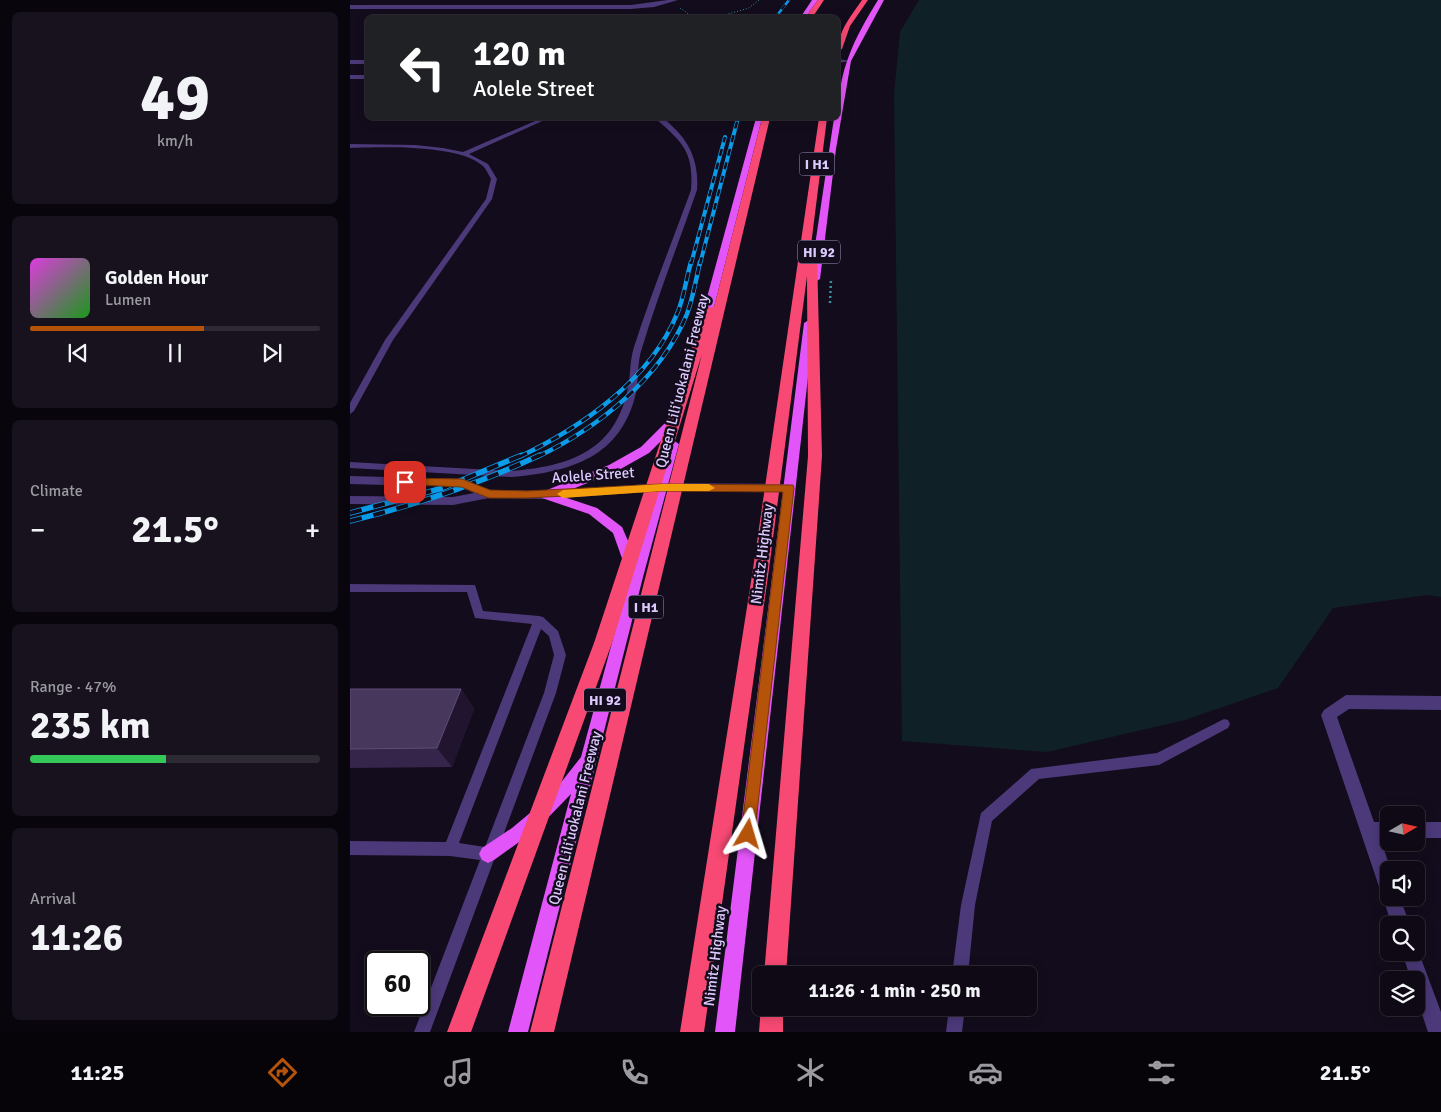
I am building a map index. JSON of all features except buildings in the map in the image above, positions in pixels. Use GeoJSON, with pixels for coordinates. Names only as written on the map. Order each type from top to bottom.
{"type":"FeatureCollection","features":[{"type":"Feature","properties":{"kind":"highway"},"geometry":{"type":"LineString","coordinates":[[810,15],[821,0]]}},
{"type":"Feature","properties":{"kind":"highway"},"geometry":{"type":"LineString","coordinates":[[840,44],[847,26],[866,0]]}},
{"type":"Feature","properties":{"kind":"highway","name":"Queen Liliʻuokalani Freeway"},"geometry":{"type":"LineString","coordinates":[[542,1032],[766,120]]}},
{"type":"Feature","properties":{"kind":"highway","name":"I H1"},"geometry":{"type":"LineString","coordinates":[[692,1032],[823,120]]}},
{"type":"Feature","properties":{"kind":"highway"},"geometry":{"type":"LineString","coordinates":[[460,1032],[606,634],[750,182]]}},
{"type":"Feature","properties":{"kind":"highway"},"geometry":{"type":"LineString","coordinates":[[776,966],[815,456],[811,211]]}},
{"type":"Feature","properties":{"kind":"highway"},"geometry":{"type":"LineString","coordinates":[[771,1032],[772,1016]]}},
{"type":"Feature","properties":{"kind":"main road"},"geometry":{"type":"LineString","coordinates":[[804,15],[815,0]]}},
{"type":"Feature","properties":{"kind":"main road","name":"Nimitz Highway"},"geometry":{"type":"LineString","coordinates":[[840,105],[848,61],[868,21],[882,0]]}},
{"type":"Feature","properties":{"kind":"main road","name":"HI 92"},"geometry":{"type":"LineString","coordinates":[[518,1032],[636,577],[682,414],[758,120]]}},
{"type":"Feature","properties":{"kind":"main road","name":"Nimitz Highway"},"geometry":{"type":"LineString","coordinates":[[725,1032],[789,488],[837,120]]}},
{"type":"Feature","properties":{"kind":"main road"},"geometry":{"type":"LineString","coordinates":[[546,495],[613,468],[645,450],[682,414]]}},
{"type":"Feature","properties":{"kind":"main road"},"geometry":{"type":"LineString","coordinates":[[546,495],[593,511],[618,530],[636,577]]}},
{"type":"Feature","properties":{"kind":"main road"},"geometry":{"type":"LineString","coordinates":[[488,854],[522,833],[564,794],[591,756]]}},
{"type":"Feature","properties":{"kind":"street"},"geometry":{"type":"LineString","coordinates":[[460,7],[468,0]]}},
{"type":"Feature","properties":{"kind":"street"},"geometry":{"type":"LineString","coordinates":[[350,7],[630,8],[675,0]]}},
{"type":"Feature","properties":{"kind":"street"},"geometry":{"type":"LineString","coordinates":[[840,61],[848,61]]}},
{"type":"Feature","properties":{"kind":"street"},"geometry":{"type":"LineString","coordinates":[[350,62],[365,62]]}},
{"type":"Feature","properties":{"kind":"street","name":"Aolele Street"},"geometry":{"type":"LineString","coordinates":[[350,480],[462,483],[489,494]]}},
{"type":"Feature","properties":{"kind":"street","name":"Aolele Street"},"geometry":{"type":"LineString","coordinates":[[350,500],[453,501],[489,494],[546,495],[662,487],[789,488]]}},
{"type":"Feature","properties":{"kind":"street"},"geometry":{"type":"LineString","coordinates":[[1380,865],[1329,715],[1346,702],[1441,703]]}},
{"type":"Feature","properties":{"kind":"street"},"geometry":{"type":"LineString","coordinates":[[1367,830],[1380,830]]}},
{"type":"Feature","properties":{"kind":"street"},"geometry":{"type":"LineString","coordinates":[[1425,830],[1441,830]]}},
{"type":"Feature","properties":{"kind":"street"},"geometry":{"type":"LineString","coordinates":[[1415,961],[1435,1002],[1438,1032]]}},
{"type":"Feature","properties":{"kind":"lane"},"geometry":{"type":"LineString","coordinates":[[350,77],[365,77]]}},
{"type":"Feature","properties":{"kind":"lane"},"geometry":{"type":"LineString","coordinates":[[464,154],[541,120]]}},
{"type":"Feature","properties":{"kind":"lane"},"geometry":{"type":"LineString","coordinates":[[350,466],[512,474],[531,473],[571,464],[602,447],[612,437],[627,408],[632,392],[633,364],[637,349],[694,190],[696,179],[692,158],[684,142],[671,127],[661,120]]}},
{"type":"Feature","properties":{"kind":"lane"},"geometry":{"type":"LineString","coordinates":[[350,146],[420,146],[464,154],[478,160],[489,169],[494,180],[492,193],[389,340],[350,411]]}},
{"type":"Feature","properties":{"kind":"lane"},"geometry":{"type":"LineString","coordinates":[[350,588],[471,588],[480,615],[539,620],[554,634],[560,655],[550,693],[422,1032]]}},
{"type":"Feature","properties":{"kind":"lane"},"geometry":{"type":"LineString","coordinates":[[450,849],[539,620]]}},
{"type":"Feature","properties":{"kind":"lane"},"geometry":{"type":"LineString","coordinates":[[961,966],[968,905],[986,818],[1036,773],[1159,759],[1224,724]]}},
{"type":"Feature","properties":{"kind":"lane"},"geometry":{"type":"LineString","coordinates":[[350,848],[450,849],[488,854]]}},
{"type":"Feature","properties":{"kind":"lane"},"geometry":{"type":"LineString","coordinates":[[954,1032],[956,1016]]}},
{"type":"Feature","properties":{"kind":"path"},"geometry":{"type":"LineString","coordinates":[[724,15],[749,8],[759,0]]}},
{"type":"Feature","properties":{"kind":"shaded area"},"geometry":{"type":"Polygon","coordinates":[[[919,0],[1441,0],[1441,597],[1427,595],[1333,608],[1278,688],[1185,720],[1047,752],[902,741],[894,94],[900,32],[919,0]]]}},
{"type":"Feature","properties":{"kind":"railway"},"geometry":{"type":"LineString","coordinates":[[777,15],[789,0]]}},
{"type":"Feature","properties":{"kind":"railway"},"geometry":{"type":"LineString","coordinates":[[700,264],[737,120]]}},
{"type":"Feature","properties":{"kind":"railway"},"geometry":{"type":"LineString","coordinates":[[691,264],[725,137]]}},
{"type":"Feature","properties":{"kind":"railway"},"geometry":{"type":"LineString","coordinates":[[519,457],[543,445],[590,416],[612,399],[650,360],[665,338],[677,314],[691,262]]}},
{"type":"Feature","properties":{"kind":"railway"},"geometry":{"type":"LineString","coordinates":[[537,457],[583,431],[604,416],[644,380],[676,337],[687,314],[700,262]]}},
{"type":"Feature","properties":{"kind":"railway"},"geometry":{"type":"LineString","coordinates":[[350,513],[443,488],[522,455]]}},
{"type":"Feature","properties":{"kind":"railway"},"geometry":{"type":"LineString","coordinates":[[350,521],[446,493],[540,455]]}},
{"type":"Feature","properties":{"kind":"slow traffic"},"geometry":{"type":"LineString","coordinates":[[563,494],[662,487],[709,488]]}},
{"type":"Feature","properties":{"kind":"route"},"geometry":{"type":"LineString","coordinates":[[405,482],[462,483],[489,494],[546,495],[662,487],[789,488],[748,834]]}}]}
